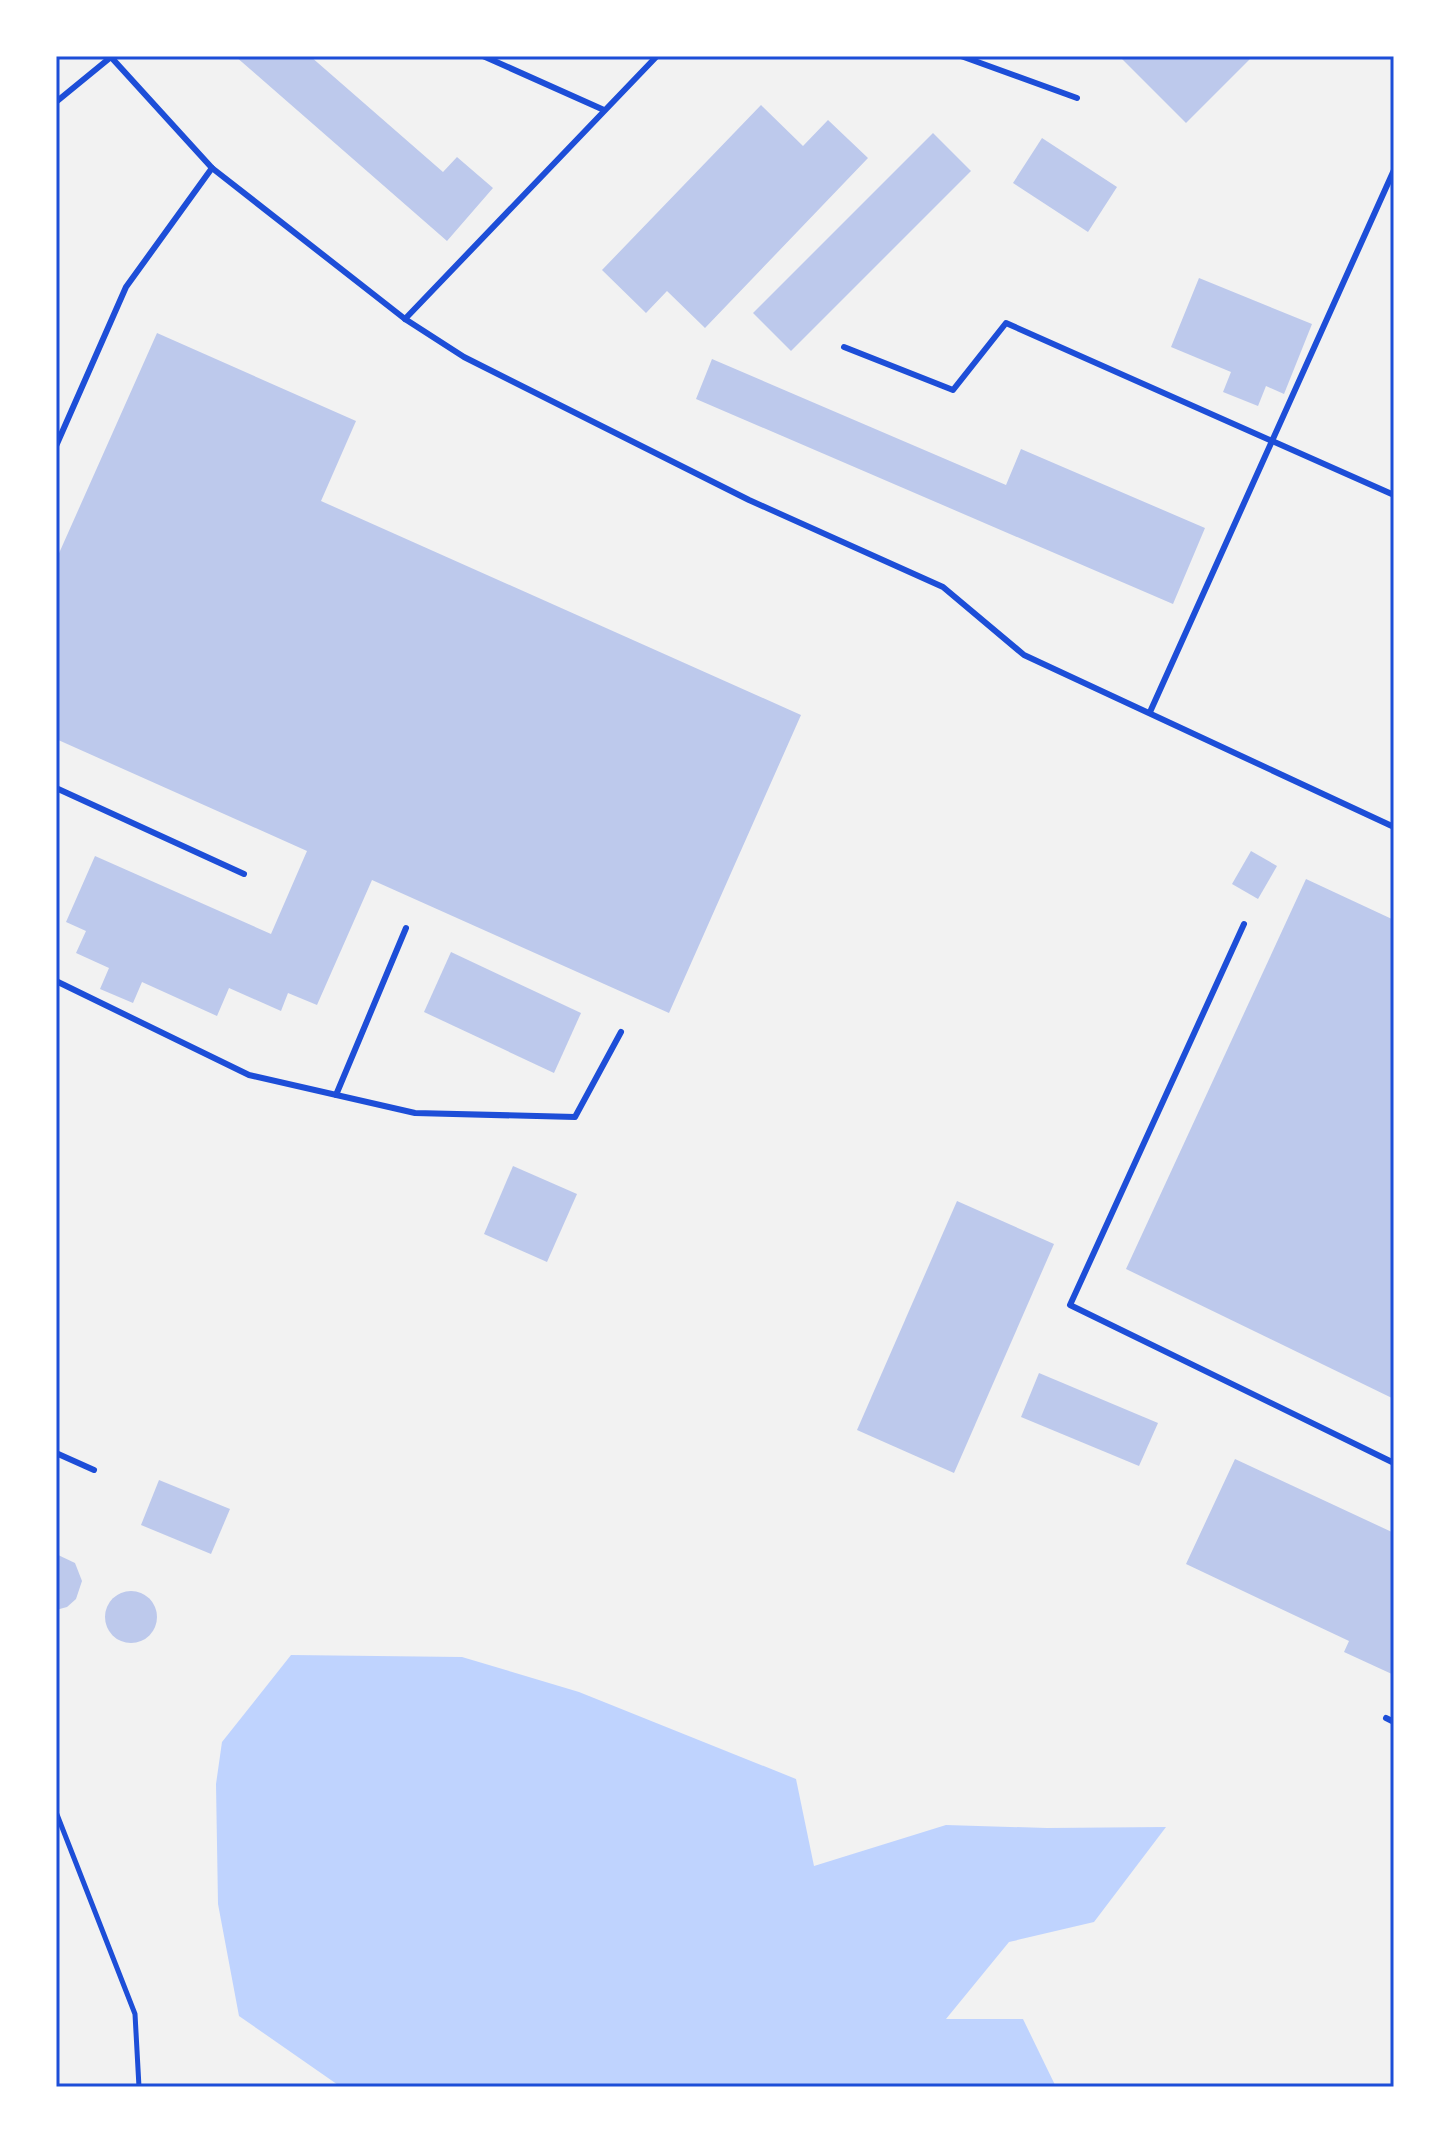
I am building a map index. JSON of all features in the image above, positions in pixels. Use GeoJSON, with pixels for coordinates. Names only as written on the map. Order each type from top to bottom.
{"type":"FeatureCollection","features":[{"type":"Feature","properties":{"kind":"lane"},"geometry":{"type":"LineString","coordinates":[[483,56],[604,110]]}},
{"type":"Feature","properties":{"kind":"lane"},"geometry":{"type":"LineString","coordinates":[[405,319],[657,56]]}},
{"type":"Feature","properties":{"kind":"lane"},"geometry":{"type":"LineString","coordinates":[[961,56],[1077,98]]}},
{"type":"Feature","properties":{"kind":"lane"},"geometry":{"type":"LineString","coordinates":[[56,102],[110,57],[212,168],[405,319],[464,357],[749,500],[943,587],[1024,655],[1394,827]]}},
{"type":"Feature","properties":{"kind":"lane"},"geometry":{"type":"LineString","coordinates":[[56,446],[126,287],[212,168]]}},
{"type":"Feature","properties":{"kind":"lane"},"geometry":{"type":"LineString","coordinates":[[1150,712],[1394,170]]}},
{"type":"Feature","properties":{"kind":"lane"},"geometry":{"type":"LineString","coordinates":[[844,347],[953,390],[1006,323],[1394,495]]}},
{"type":"Feature","properties":{"kind":"lane"},"geometry":{"type":"LineString","coordinates":[[56,788],[244,874]]}},
{"type":"Feature","properties":{"kind":"lane"},"geometry":{"type":"LineString","coordinates":[[1244,924],[1070,1305],[1394,1463]]}},
{"type":"Feature","properties":{"kind":"lane"},"geometry":{"type":"LineString","coordinates":[[336,1095],[406,928]]}},
{"type":"Feature","properties":{"kind":"lane"},"geometry":{"type":"LineString","coordinates":[[56,981],[249,1075],[415,1113],[575,1117],[621,1032]]}},
{"type":"Feature","properties":{"kind":"lane"},"geometry":{"type":"LineString","coordinates":[[56,1453],[94,1470]]}},
{"type":"Feature","properties":{"kind":"lane"},"geometry":{"type":"LineString","coordinates":[[1386,1718],[1394,1722]]}},
{"type":"Feature","properties":{"kind":"path"},"geometry":{"type":"LineString","coordinates":[[56,1812],[135,2014],[139,2087]]}},
{"type":"Feature","properties":{"kind":"water"},"geometry":{"type":"Polygon","coordinates":[[[291,1655],[462,1657],[579,1692],[796,1779],[814,1866],[946,1825],[1166,1827],[1094,1922],[1009,1942],[946,2019],[1023,2019],[1056,2087],[341,2087],[239,2016],[218,1904],[216,1784],[222,1742],[291,1655]]]}},
{"type":"Feature","properties":{"kind":"building"},"geometry":{"type":"Polygon","coordinates":[[[235,56],[310,56],[443,172],[457,157],[493,188],[447,241],[235,56]]]}},
{"type":"Feature","properties":{"kind":"building"},"geometry":{"type":"Polygon","coordinates":[[[1119,56],[1253,56],[1186,123],[1119,56]]]}},
{"type":"Feature","properties":{"kind":"building"},"geometry":{"type":"Polygon","coordinates":[[[761,105],[803,146],[828,120],[868,158],[705,328],[667,291],[646,313],[602,270],[761,105]]]}},
{"type":"Feature","properties":{"kind":"building"},"geometry":{"type":"Polygon","coordinates":[[[933,133],[971,171],[791,351],[753,313],[933,133]]]}},
{"type":"Feature","properties":{"kind":"building"},"geometry":{"type":"Polygon","coordinates":[[[1042,138],[1117,187],[1088,232],[1013,183],[1042,138]]]}},
{"type":"Feature","properties":{"kind":"building"},"geometry":{"type":"Polygon","coordinates":[[[1199,278],[1312,324],[1284,394],[1266,386],[1258,406],[1223,392],[1231,372],[1171,347],[1199,278]]]}},
{"type":"Feature","properties":{"kind":"building"},"geometry":{"type":"Polygon","coordinates":[[[157,333],[356,421],[321,501],[801,715],[669,1013],[372,880],[317,1005],[288,993],[281,1011],[229,988],[217,1016],[142,982],[133,1003],[100,989],[109,968],[76,953],[86,931],[66,922],[95,856],[271,934],[307,851],[56,739],[56,560],[157,333]]]}},
{"type":"Feature","properties":{"kind":"building"},"geometry":{"type":"Polygon","coordinates":[[[712,359],[1006,485],[1021,449],[1205,528],[1173,604],[696,399],[712,359]]]}},
{"type":"Feature","properties":{"kind":"building"},"geometry":{"type":"Polygon","coordinates":[[[1251,851],[1277,866],[1258,899],[1232,884],[1251,851]]]}},
{"type":"Feature","properties":{"kind":"building"},"geometry":{"type":"Polygon","coordinates":[[[1306,879],[1394,920],[1394,1399],[1126,1269],[1306,879]]]}},
{"type":"Feature","properties":{"kind":"building"},"geometry":{"type":"Polygon","coordinates":[[[451,952],[581,1013],[554,1073],[424,1012],[451,952]]]}},
{"type":"Feature","properties":{"kind":"building"},"geometry":{"type":"Polygon","coordinates":[[[513,1166],[577,1194],[547,1262],[484,1234],[513,1166]]]}},
{"type":"Feature","properties":{"kind":"building"},"geometry":{"type":"Polygon","coordinates":[[[957,1201],[1054,1244],[954,1473],[857,1430],[957,1201]]]}},
{"type":"Feature","properties":{"kind":"building"},"geometry":{"type":"Polygon","coordinates":[[[1039,1373],[1158,1423],[1139,1466],[1021,1417],[1039,1373]]]}},
{"type":"Feature","properties":{"kind":"building"},"geometry":{"type":"Polygon","coordinates":[[[1235,1459],[1394,1533],[1394,1675],[1344,1652],[1349,1641],[1186,1564],[1235,1459]]]}},
{"type":"Feature","properties":{"kind":"building"},"geometry":{"type":"Polygon","coordinates":[[[159,1480],[230,1509],[211,1554],[141,1525],[159,1480]]]}},
{"type":"Feature","properties":{"kind":"building"},"geometry":{"type":"Polygon","coordinates":[[[56,1554],[75,1563],[82,1581],[76,1599],[67,1607],[56,1610],[56,1554]]]}},
{"type":"Feature","properties":{"kind":"building"},"geometry":{"type":"Polygon","coordinates":[[[131,1591],[149,1599],[157,1617],[149,1635],[131,1643],[113,1635],[105,1617],[113,1599],[131,1591]]]}}]}
